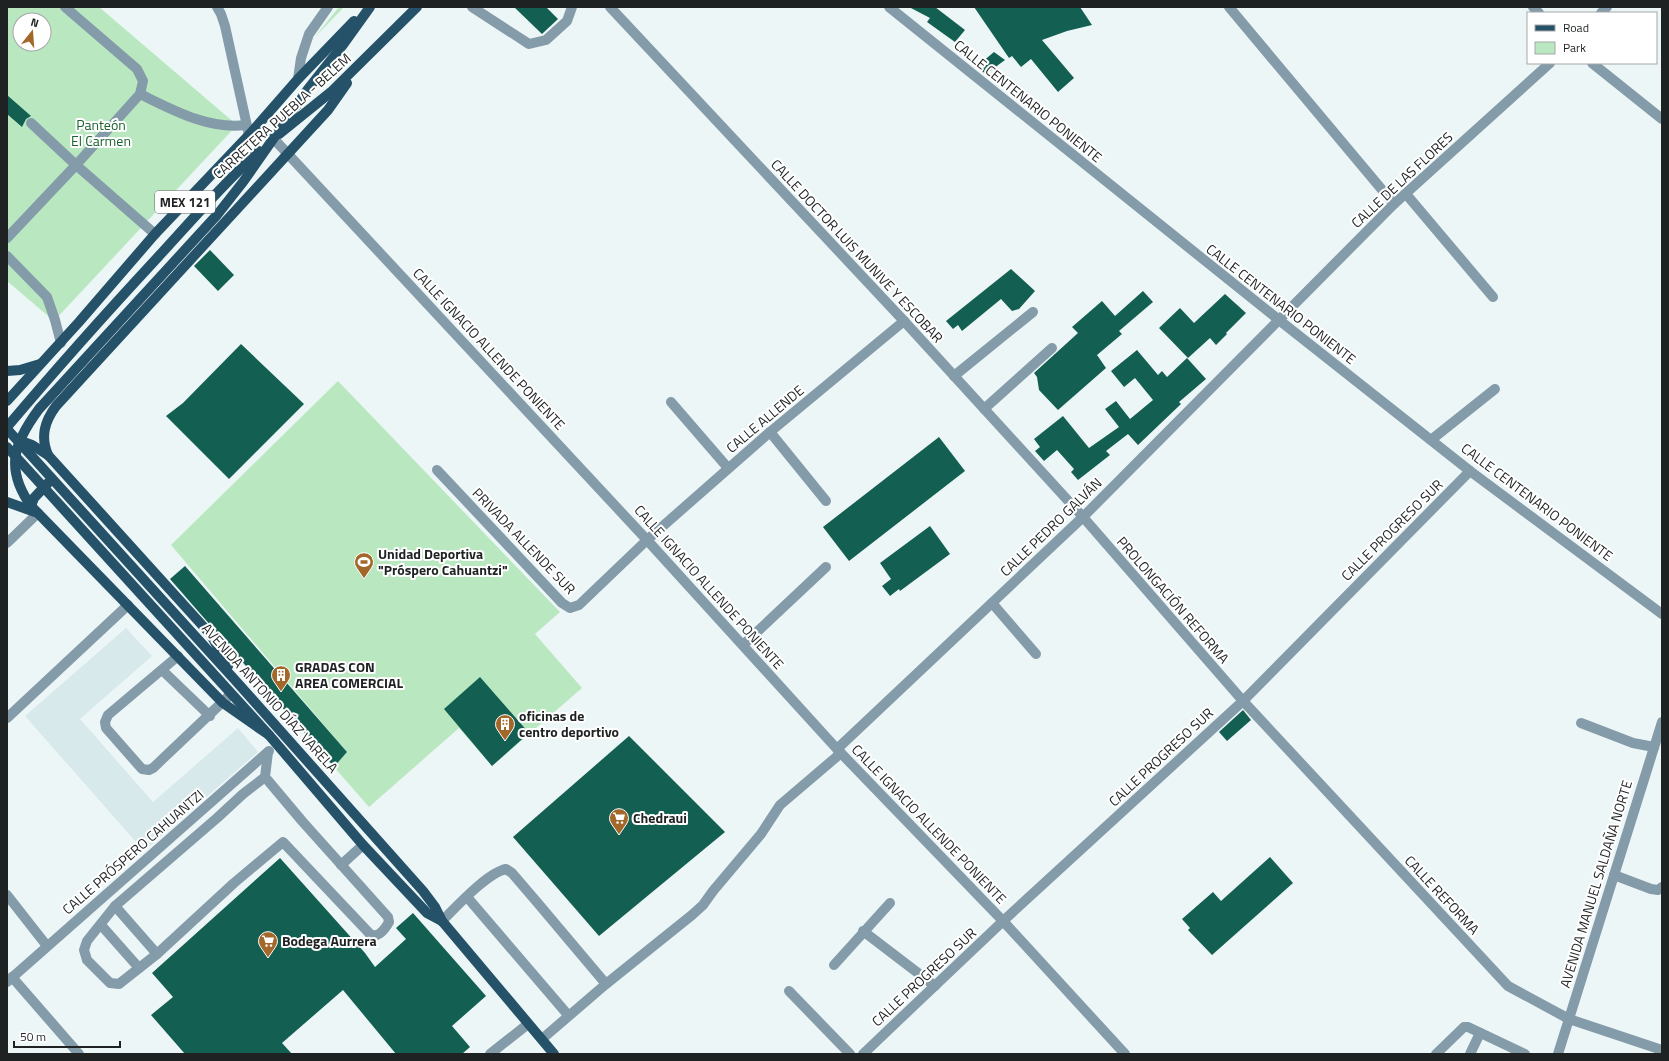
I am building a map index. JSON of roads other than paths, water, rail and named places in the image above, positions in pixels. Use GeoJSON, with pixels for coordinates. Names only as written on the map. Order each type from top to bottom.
{"type":"FeatureCollection","features":[{"type":"Feature","properties":{"kind":"main road","name":"CARRETERA PUEBLA - BELEM"},"geometry":{"type":"LineString","coordinates":[[7,401],[61,343],[155,234],[248,130],[369,7]]}},
{"type":"Feature","properties":{"kind":"main road"},"geometry":{"type":"LineString","coordinates":[[269,735],[223,703],[31,506],[19,488],[14,466],[21,441],[28,425],[39,409],[217,215],[243,182],[308,88],[342,46],[369,7]]}},
{"type":"Feature","properties":{"kind":"main road","name":"CARRETERA PUEBLA - BELEM"},"geometry":{"type":"LineString","coordinates":[[7,428],[45,381],[187,225],[254,156],[274,138],[310,110],[354,71],[417,7]]}},
{"type":"Feature","properties":{"kind":"main road"},"geometry":{"type":"LineString","coordinates":[[235,680],[211,634],[48,455],[45,448],[43,435],[50,414],[63,398],[328,110],[354,71]]}},
{"type":"Feature","properties":{"kind":"main road"},"geometry":{"type":"LineString","coordinates":[[7,371],[28,368],[43,362]]}},
{"type":"Feature","properties":{"kind":"main road"},"geometry":{"type":"LineString","coordinates":[[7,428],[28,425],[50,414]]}},
{"type":"Feature","properties":{"kind":"main road","name":"AVENIDA ANTONIO DÍAZ VARELA"},"geometry":{"type":"LineString","coordinates":[[7,428],[423,890],[435,907],[442,921],[554,1054]]}},
{"type":"Feature","properties":{"kind":"main road"},"geometry":{"type":"LineString","coordinates":[[7,437],[21,441],[48,455]]}},
{"type":"Feature","properties":{"kind":"main road","name":"AVENIDA ANTONIO DÍAZ VARELA"},"geometry":{"type":"LineString","coordinates":[[7,447],[269,735],[363,844],[427,913],[442,921]]}},
{"type":"Feature","properties":{"kind":"main road"},"geometry":{"type":"LineString","coordinates":[[31,506],[34,498],[45,485],[66,475]]}},
{"type":"Feature","properties":{"kind":"main road"},"geometry":{"type":"LineString","coordinates":[[7,502],[38,513]]}},
{"type":"Feature","properties":{"kind":"street"},"geometry":{"type":"LineString","coordinates":[[7,238],[140,94],[143,81],[137,70],[65,7]]}},
{"type":"Feature","properties":{"kind":"street"},"geometry":{"type":"LineString","coordinates":[[140,94],[189,118],[235,126],[248,130],[225,26],[217,7]]}},
{"type":"Feature","properties":{"kind":"street"},"geometry":{"type":"LineString","coordinates":[[298,79],[301,58],[309,34],[328,7]]}},
{"type":"Feature","properties":{"kind":"street"},"geometry":{"type":"LineString","coordinates":[[472,7],[529,44],[546,40],[567,21],[572,7]]}},
{"type":"Feature","properties":{"kind":"street","name":"CALLE DOCTOR LUIS MUNIVE Y ESCOBAR"},"geometry":{"type":"LineString","coordinates":[[610,7],[904,321],[1082,517]]}},
{"type":"Feature","properties":{"kind":"street","name":"CALLE CENTENARIO PONIENTE"},"geometry":{"type":"LineString","coordinates":[[889,7],[1278,320],[1470,470],[1662,614]]}},
{"type":"Feature","properties":{"kind":"street"},"geometry":{"type":"LineString","coordinates":[[1229,7],[1394,204]]}},
{"type":"Feature","properties":{"kind":"street","name":"CALLE DE LAS FLORES"},"geometry":{"type":"LineString","coordinates":[[1278,320],[1394,204],[1549,64]]}},
{"type":"Feature","properties":{"kind":"street"},"geometry":{"type":"LineString","coordinates":[[1593,64],[1662,119]]}},
{"type":"Feature","properties":{"kind":"street"},"geometry":{"type":"LineString","coordinates":[[31,122],[76,165],[155,234]]}},
{"type":"Feature","properties":{"kind":"street","name":"CALLE IGNACIO ALLENDE PONIENTE"},"geometry":{"type":"LineString","coordinates":[[274,138],[647,540],[839,751],[1125,1054]]}},
{"type":"Feature","properties":{"kind":"street"},"geometry":{"type":"LineString","coordinates":[[1406,194],[1493,297]]}},
{"type":"Feature","properties":{"kind":"street"},"geometry":{"type":"LineString","coordinates":[[7,256],[48,297],[61,343]]}},
{"type":"Feature","properties":{"kind":"street"},"geometry":{"type":"LineString","coordinates":[[954,376],[1033,312]]}},
{"type":"Feature","properties":{"kind":"street","name":"CALLE PEDRO GALVÁN"},"geometry":{"type":"LineString","coordinates":[[542,1039],[606,984],[703,905],[712,891],[761,834],[780,805],[839,751],[1082,517],[1278,320]]}},
{"type":"Feature","properties":{"kind":"street","name":"CALLE ALLENDE"},"geometry":{"type":"LineString","coordinates":[[647,540],[770,432],[904,321]]}},
{"type":"Feature","properties":{"kind":"street"},"geometry":{"type":"LineString","coordinates":[[984,409],[1052,348]]}},
{"type":"Feature","properties":{"kind":"street"},"geometry":{"type":"LineString","coordinates":[[1431,440],[1495,389]]}},
{"type":"Feature","properties":{"kind":"street"},"geometry":{"type":"LineString","coordinates":[[671,402],[728,468]]}},
{"type":"Feature","properties":{"kind":"street"},"geometry":{"type":"LineString","coordinates":[[770,432],[826,501]]}},
{"type":"Feature","properties":{"kind":"street","name":"PRIVADA ALLENDE SUR"},"geometry":{"type":"LineString","coordinates":[[437,470],[562,602],[570,608],[579,605],[647,540]]}},
{"type":"Feature","properties":{"kind":"street","name":"CALLE PROGRESO SUR"},"geometry":{"type":"LineString","coordinates":[[863,1054],[1002,922],[1243,701],[1470,470]]}},
{"type":"Feature","properties":{"kind":"street"},"geometry":{"type":"LineString","coordinates":[[7,543],[38,513]]}},
{"type":"Feature","properties":{"kind":"street","name":"PROLONGACIÓN REFORMA"},"geometry":{"type":"LineString","coordinates":[[1082,517],[1243,701]]}},
{"type":"Feature","properties":{"kind":"street"},"geometry":{"type":"LineString","coordinates":[[743,646],[826,567]]}},
{"type":"Feature","properties":{"kind":"street"},"geometry":{"type":"LineString","coordinates":[[992,603],[1036,654]]}},
{"type":"Feature","properties":{"kind":"street"},"geometry":{"type":"LineString","coordinates":[[7,718],[128,605]]}},
{"type":"Feature","properties":{"kind":"street"},"geometry":{"type":"LineString","coordinates":[[178,656],[108,715],[105,722],[106,728],[142,769],[149,770],[153,768],[210,716],[231,694]]}},
{"type":"Feature","properties":{"kind":"street"},"geometry":{"type":"LineString","coordinates":[[162,670],[210,716]]}},
{"type":"Feature","properties":{"kind":"street","name":"CALLE REFORMA"},"geometry":{"type":"LineString","coordinates":[[1243,701],[1508,986],[1569,1019],[1662,1050]]}},
{"type":"Feature","properties":{"kind":"street","name":"AVENIDA MANUEL SALDAÑA NORTE"},"geometry":{"type":"LineString","coordinates":[[1558,1054],[1662,722]]}},
{"type":"Feature","properties":{"kind":"street"},"geometry":{"type":"LineString","coordinates":[[1581,723],[1632,742],[1654,747]]}},
{"type":"Feature","properties":{"kind":"street","name":"CALLE PRÓSPERO CAHUANTZI"},"geometry":{"type":"LineString","coordinates":[[10,979],[277,744]]}},
{"type":"Feature","properties":{"kind":"street"},"geometry":{"type":"LineString","coordinates":[[265,777],[388,918],[389,922],[386,927],[377,935],[373,936],[370,934],[283,842],[234,882],[158,954],[120,984],[110,983],[86,960],[84,950],[87,941],[115,906],[243,794],[265,777],[268,752]]}},
{"type":"Feature","properties":{"kind":"street"},"geometry":{"type":"LineString","coordinates":[[341,865],[363,844]]}},
{"type":"Feature","properties":{"kind":"street"},"geometry":{"type":"LineString","coordinates":[[442,921],[498,870],[506,869],[512,873],[606,984]]}},
{"type":"Feature","properties":{"kind":"street"},"geometry":{"type":"LineString","coordinates":[[1614,875],[1651,889],[1658,890],[1662,887]]}},
{"type":"Feature","properties":{"kind":"street"},"geometry":{"type":"LineString","coordinates":[[7,895],[47,946]]}},
{"type":"Feature","properties":{"kind":"street"},"geometry":{"type":"LineString","coordinates":[[467,897],[568,1016]]}},
{"type":"Feature","properties":{"kind":"street"},"geometry":{"type":"LineString","coordinates":[[834,965],[863,931],[890,903]]}},
{"type":"Feature","properties":{"kind":"street"},"geometry":{"type":"LineString","coordinates":[[115,906],[158,954]]}},
{"type":"Feature","properties":{"kind":"street"},"geometry":{"type":"LineString","coordinates":[[101,925],[139,968]]}},
{"type":"Feature","properties":{"kind":"street"},"geometry":{"type":"LineString","coordinates":[[863,931],[935,986]]}},
{"type":"Feature","properties":{"kind":"street"},"geometry":{"type":"LineString","coordinates":[[10,979],[80,1054]]}},
{"type":"Feature","properties":{"kind":"street"},"geometry":{"type":"LineString","coordinates":[[789,991],[850,1054]]}},
{"type":"Feature","properties":{"kind":"street"},"geometry":{"type":"LineString","coordinates":[[490,1054],[528,1024]]}},
{"type":"Feature","properties":{"kind":"street"},"geometry":{"type":"LineString","coordinates":[[1436,1054],[1464,1027],[1525,1054]]}},
{"type":"Feature","properties":{"kind":"street"},"geometry":{"type":"LineString","coordinates":[[1470,1054],[1480,1033]]}},
{"type":"Feature","properties":{"kind":"place","name":"Unidad Deportiva \"Próspero Cahuantzi\""},"geometry":{"type":"Point","coordinates":[364,579]}},
{"type":"Feature","properties":{"kind":"place","name":"GRADAS CON AREA COMERCIAL"},"geometry":{"type":"Point","coordinates":[281,692]}},
{"type":"Feature","properties":{"kind":"place","name":"oficinas de centro deportivo"},"geometry":{"type":"Point","coordinates":[505,741]}},
{"type":"Feature","properties":{"kind":"place","name":"Chedraui"},"geometry":{"type":"Point","coordinates":[619,835]}},
{"type":"Feature","properties":{"kind":"place","name":"Bodega Aurrera"},"geometry":{"type":"Point","coordinates":[268,958]}},
{"type":"Feature","properties":{"kind":"park label","name":"Panteón El Carmen"},"geometry":{"type":"Point","coordinates":[101,134]}}]}
